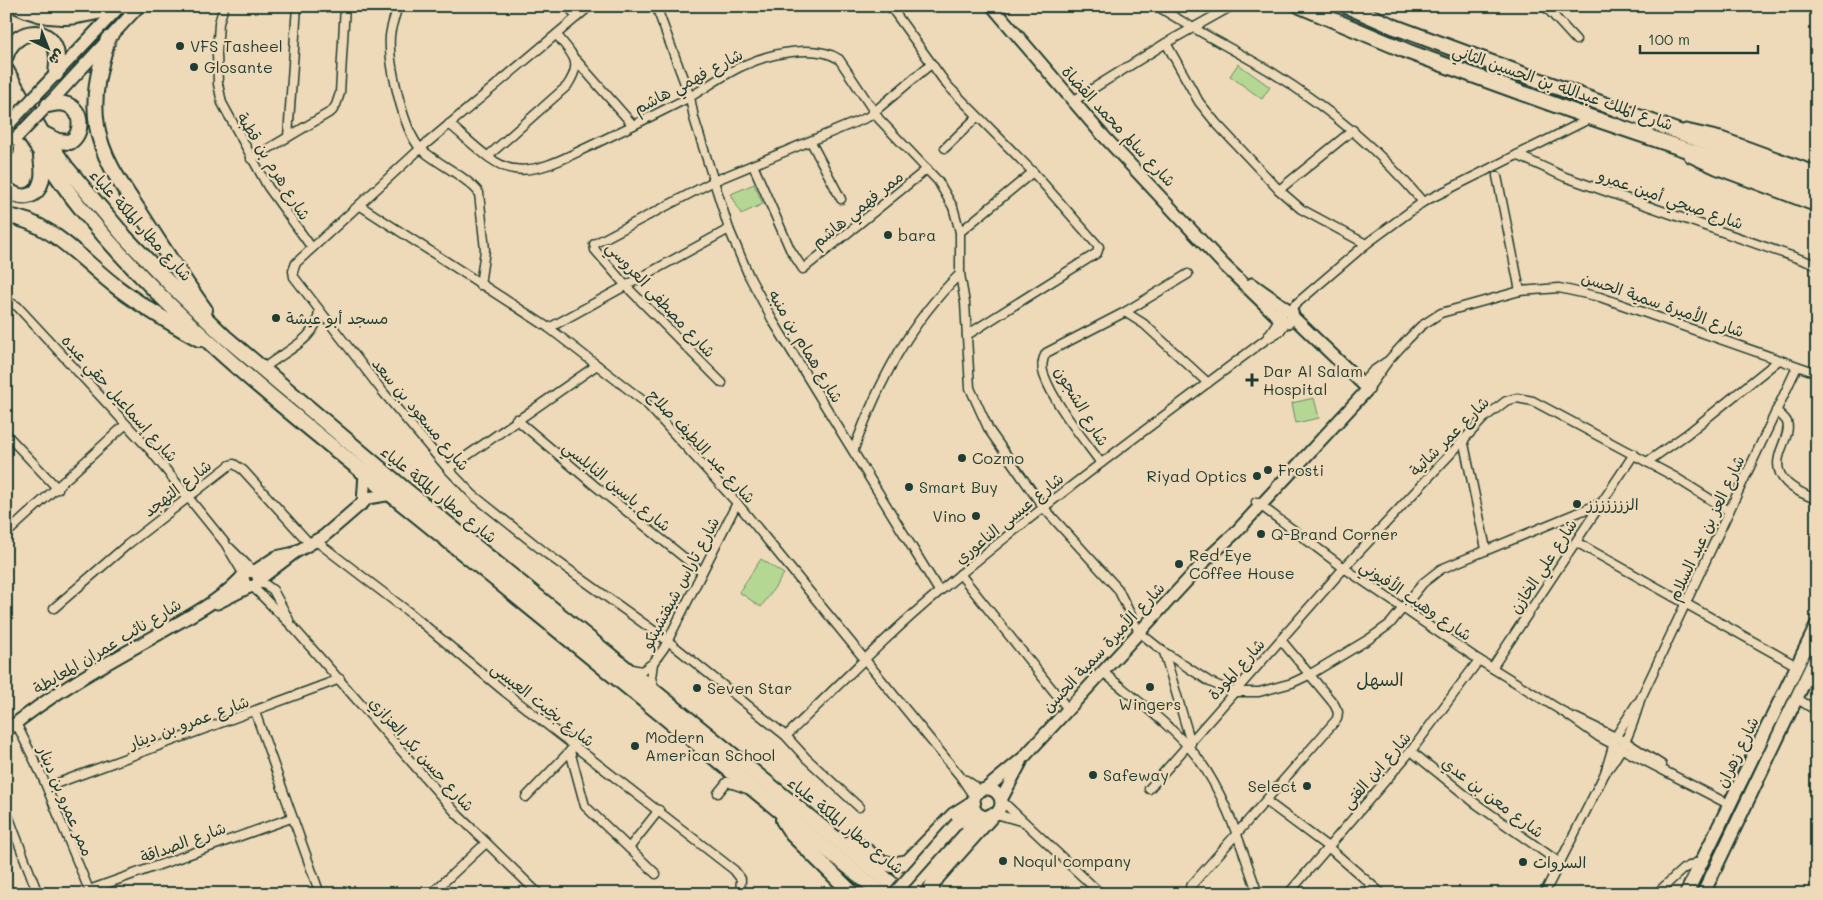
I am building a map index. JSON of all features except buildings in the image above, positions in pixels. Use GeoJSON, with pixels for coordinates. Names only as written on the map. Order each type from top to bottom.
{"type":"FeatureCollection","features":[{"type":"Feature","properties":{"kind":"highway"},"geometry":{"type":"LineString","coordinates":[[17,6],[43,16],[72,18],[120,6]]}},
{"type":"Feature","properties":{"kind":"highway","name":"شارع الملك عبدالله بن الحسين الثاني"},"geometry":{"type":"LineString","coordinates":[[1300,6],[1409,52],[1593,117],[1672,137]]}},
{"type":"Feature","properties":{"kind":"highway","name":"شارع الملك عبدالله بن الحسين الثاني"},"geometry":{"type":"LineString","coordinates":[[1352,8],[1817,194]]}},
{"type":"Feature","properties":{"kind":"highway"},"geometry":{"type":"LineString","coordinates":[[6,56],[8,48],[17,38],[28,33],[40,33],[50,40],[56,52],[56,74]]}},
{"type":"Feature","properties":{"kind":"highway"},"geometry":{"type":"LineString","coordinates":[[108,39],[98,72],[94,98],[97,126],[102,146],[111,168],[176,268],[225,337]]}},
{"type":"Feature","properties":{"kind":"highway","name":"شارع مطار الملكة علياء"},"geometry":{"type":"LineString","coordinates":[[6,70],[42,133],[66,167],[125,237],[225,337],[402,487],[655,692],[882,894]]}},
{"type":"Feature","properties":{"kind":"highway","name":"شارع مطار الملكة علياء"},"geometry":{"type":"LineString","coordinates":[[6,99],[41,156],[82,209],[124,257],[219,351],[365,473],[757,793],[778,802],[906,894]]}},
{"type":"Feature","properties":{"kind":"highway"},"geometry":{"type":"LineString","coordinates":[[42,133],[58,142],[70,142],[75,137],[80,126],[79,116],[74,108],[63,103],[46,107]]}},
{"type":"Feature","properties":{"kind":"highway","name":"شارع الملك عبدالله بن الحسين الثاني"},"geometry":{"type":"LineString","coordinates":[[1714,152],[1817,183]]}},
{"type":"Feature","properties":{"kind":"highway"},"geometry":{"type":"LineString","coordinates":[[6,188],[16,196],[25,197],[34,194],[41,183],[41,156]]}},
{"type":"Feature","properties":{"kind":"highway"},"geometry":{"type":"LineString","coordinates":[[6,216],[32,221],[48,231],[119,289],[219,351]]}},
{"type":"Feature","properties":{"kind":"highway"},"geometry":{"type":"LineString","coordinates":[[778,802],[807,807],[877,860],[892,865],[908,862],[913,858],[954,815],[982,804]]}},
{"type":"Feature","properties":{"kind":"highway"},"geometry":{"type":"LineString","coordinates":[[778,802],[792,834],[853,894]]}},
{"type":"Feature","properties":{"kind":"highway"},"geometry":{"type":"LineString","coordinates":[[932,894],[932,886],[937,877],[982,804]]}},
{"type":"Feature","properties":{"kind":"main road","name":"شارع زهران"},"geometry":{"type":"LineString","coordinates":[[1686,894],[1817,625]]}},
{"type":"Feature","properties":{"kind":"main road","name":"شارع زهران"},"geometry":{"type":"LineString","coordinates":[[1703,894],[1817,655]]}},
{"type":"Feature","properties":{"kind":"street"},"geometry":{"type":"LineString","coordinates":[[7,126],[120,6]]}},
{"type":"Feature","properties":{"kind":"street"},"geometry":{"type":"LineString","coordinates":[[6,149],[139,6]]}},
{"type":"Feature","properties":{"kind":"street","name":"شارع هرم بن قطبة"},"geometry":{"type":"LineString","coordinates":[[224,6],[218,32],[219,95],[225,113],[251,159],[290,220],[312,248]]}},
{"type":"Feature","properties":{"kind":"street"},"geometry":{"type":"LineString","coordinates":[[288,137],[297,6]]}},
{"type":"Feature","properties":{"kind":"street"},"geometry":{"type":"LineString","coordinates":[[251,159],[332,110],[339,100],[345,6]]}},
{"type":"Feature","properties":{"kind":"street"},"geometry":{"type":"LineString","coordinates":[[398,6],[390,36],[392,61],[408,129],[420,148],[477,190],[481,196],[484,250],[480,285]]}},
{"type":"Feature","properties":{"kind":"street"},"geometry":{"type":"LineString","coordinates":[[568,6],[577,17]]}},
{"type":"Feature","properties":{"kind":"street","name":"شارع مسعود بن سعد"},"geometry":{"type":"LineString","coordinates":[[590,6],[420,148],[296,263],[293,271],[298,283],[318,310],[448,469],[486,507],[668,641],[786,736],[806,758],[859,807]]}},
{"type":"Feature","properties":{"kind":"street","name":"شارع همام بن منبه"},"geometry":{"type":"LineString","coordinates":[[656,6],[690,97],[694,118],[729,230],[769,315],[854,449],[939,591]]}},
{"type":"Feature","properties":{"kind":"street"},"geometry":{"type":"LineString","coordinates":[[890,6],[947,85],[1033,172],[1097,243],[1099,250],[968,335]]}},
{"type":"Feature","properties":{"kind":"street","name":"شارع سالم محمد القضاة"},"geometry":{"type":"LineString","coordinates":[[992,6],[1073,101],[1224,265],[1286,316],[1362,389]]}},
{"type":"Feature","properties":{"kind":"street"},"geometry":{"type":"LineString","coordinates":[[1156,6],[1191,28],[1272,73],[1353,130],[1423,202]]}},
{"type":"Feature","properties":{"kind":"street"},"geometry":{"type":"LineString","coordinates":[[1073,101],[1166,42],[1232,6]]}},
{"type":"Feature","properties":{"kind":"street"},"geometry":{"type":"LineString","coordinates":[[1545,6],[1576,40]]}},
{"type":"Feature","properties":{"kind":"street"},"geometry":{"type":"LineString","coordinates":[[557,35],[575,59],[633,125]]}},
{"type":"Feature","properties":{"kind":"street"},"geometry":{"type":"LineString","coordinates":[[1166,42],[1199,102],[1278,190],[1301,209],[1366,244]]}},
{"type":"Feature","properties":{"kind":"street","name":"شارع فهمي هاشم"},"geometry":{"type":"LineString","coordinates":[[449,124],[496,163],[512,169],[529,169],[564,159],[690,97],[748,64],[809,50],[830,53],[839,59],[886,129],[927,169],[946,193],[957,218],[960,232],[960,274],[968,335],[967,367],[972,396],[994,438],[1043,508],[1118,589],[1139,632]]}},
{"type":"Feature","properties":{"kind":"street"},"geometry":{"type":"LineString","coordinates":[[488,156],[568,86],[576,71],[575,59]]}},
{"type":"Feature","properties":{"kind":"street"},"geometry":{"type":"LineString","coordinates":[[714,181],[811,142],[874,112],[931,64]]}},
{"type":"Feature","properties":{"kind":"street"},"geometry":{"type":"LineString","coordinates":[[945,148],[978,117]]}},
{"type":"Feature","properties":{"kind":"street"},"geometry":{"type":"LineString","coordinates":[[1286,316],[1366,244],[1423,202],[1593,117]]}},
{"type":"Feature","properties":{"kind":"street"},"geometry":{"type":"LineString","coordinates":[[1278,190],[1353,130]]}},
{"type":"Feature","properties":{"kind":"street"},"geometry":{"type":"LineString","coordinates":[[1672,137],[1688,130],[1703,133],[1817,173]]}},
{"type":"Feature","properties":{"kind":"street"},"geometry":{"type":"LineString","coordinates":[[1672,137],[1716,168],[1817,206]]}},
{"type":"Feature","properties":{"kind":"street"},"geometry":{"type":"LineString","coordinates":[[811,142],[841,199]]}},
{"type":"Feature","properties":{"kind":"street","name":"شارع صبحي أمين عمرو"},"geometry":{"type":"LineString","coordinates":[[1517,155],[1565,177],[1817,265]]}},
{"type":"Feature","properties":{"kind":"street","name":"ممر فهمي هاشم"},"geometry":{"type":"LineString","coordinates":[[753,165],[786,242],[803,269],[927,169]]}},
{"type":"Feature","properties":{"kind":"street"},"geometry":{"type":"LineString","coordinates":[[960,232],[1033,172]]}},
{"type":"Feature","properties":{"kind":"street"},"geometry":{"type":"LineString","coordinates":[[1497,176],[1520,291]]}},
{"type":"Feature","properties":{"kind":"street","name":"شارع مصطفى العروسي"},"geometry":{"type":"LineString","coordinates":[[714,181],[594,244],[595,250],[626,286],[722,384]]}},
{"type":"Feature","properties":{"kind":"street","name":"شارع عبد اللطيف صلاح"},"geometry":{"type":"LineString","coordinates":[[359,205],[549,328],[646,403],[737,503],[982,804],[1024,822]]}},
{"type":"Feature","properties":{"kind":"street"},"geometry":{"type":"LineString","coordinates":[[549,328],[729,230]]}},
{"type":"Feature","properties":{"kind":"street"},"geometry":{"type":"LineString","coordinates":[[854,449],[879,387],[901,348],[929,308],[960,274]]}},
{"type":"Feature","properties":{"kind":"street"},"geometry":{"type":"LineString","coordinates":[[1188,274],[1124,312],[1144,324],[1208,383]]}},
{"type":"Feature","properties":{"kind":"street","name":"شارع الأميرة سمية الحسن"},"geometry":{"type":"LineString","coordinates":[[962,826],[1207,559],[1212,549],[1258,504],[1362,389],[1374,371],[1388,361],[1421,326],[1441,313],[1520,291],[1559,288],[1579,291],[1797,367]]}},
{"type":"Feature","properties":{"kind":"street","name":"شارع إسماعيل حقي عبده"},"geometry":{"type":"LineString","coordinates":[[6,301],[14,303],[23,312],[150,450],[252,578]]}},
{"type":"Feature","properties":{"kind":"street"},"geometry":{"type":"LineString","coordinates":[[262,370],[308,335],[316,322],[318,310]]}},
{"type":"Feature","properties":{"kind":"street","name":"شارع الشجون"},"geometry":{"type":"LineString","coordinates":[[1101,463],[1055,396],[1044,375],[1042,358],[1052,348],[1124,312]]}},
{"type":"Feature","properties":{"kind":"street","name":"شارع عيسى الناعوري"},"geometry":{"type":"LineString","coordinates":[[786,736],[864,658],[939,591],[1101,463],[1265,340],[1286,316]]}},
{"type":"Feature","properties":{"kind":"street"},"geometry":{"type":"LineString","coordinates":[[1647,462],[1688,434],[1779,360]]}},
{"type":"Feature","properties":{"kind":"street"},"geometry":{"type":"LineString","coordinates":[[448,469],[516,419],[597,365]]}},
{"type":"Feature","properties":{"kind":"street"},"geometry":{"type":"LineString","coordinates":[[1797,367],[1817,373]]}},
{"type":"Feature","properties":{"kind":"street","name":"شارع العز بن عبد السلام"},"geometry":{"type":"LineString","coordinates":[[1604,773],[1626,742],[1640,700],[1797,367]]}},
{"type":"Feature","properties":{"kind":"street","name":"شارع عمر شاتية"},"geometry":{"type":"LineString","coordinates":[[1344,568],[1496,407],[1506,401],[1517,398],[1533,401],[1634,454],[1729,510]]}},
{"type":"Feature","properties":{"kind":"street"},"geometry":{"type":"LineString","coordinates":[[1776,411],[1785,419],[1788,428],[1779,458],[1781,474],[1791,487],[1817,500]]}},
{"type":"Feature","properties":{"kind":"street","name":"شارع ياسين النابلسي"},"geometry":{"type":"LineString","coordinates":[[516,419],[702,572]]}},
{"type":"Feature","properties":{"kind":"street"},"geometry":{"type":"LineString","coordinates":[[6,534],[58,489],[125,425]]}},
{"type":"Feature","properties":{"kind":"street"},"geometry":{"type":"LineString","coordinates":[[6,434],[58,489]]}},
{"type":"Feature","properties":{"kind":"street"},"geometry":{"type":"LineString","coordinates":[[1464,439],[1486,550]]}},
{"type":"Feature","properties":{"kind":"street","name":"شارع علي الخازن"},"geometry":{"type":"LineString","coordinates":[[1492,668],[1634,454]]}},
{"type":"Feature","properties":{"kind":"street","name":"شارع التهجد"},"geometry":{"type":"LineString","coordinates":[[54,608],[188,496],[227,467],[234,464],[243,470],[313,543]]}},
{"type":"Feature","properties":{"kind":"street"},"geometry":{"type":"LineString","coordinates":[[363,502],[365,473]]}},
{"type":"Feature","properties":{"kind":"street","name":"شارع نائب عمران المعايطة"},"geometry":{"type":"LineString","coordinates":[[6,731],[16,722],[87,675],[313,543],[363,502],[375,496],[392,494]]}},
{"type":"Feature","properties":{"kind":"street"},"geometry":{"type":"LineString","coordinates":[[1139,632],[1164,652],[1210,682],[1233,692],[1266,690],[1309,675],[1369,639],[1390,624],[1423,583],[1441,569],[1601,502]]}},
{"type":"Feature","properties":{"kind":"street","name":"شارع تاراس شيفتشينكو"},"geometry":{"type":"LineString","coordinates":[[627,669],[642,671],[653,663],[668,641],[737,503]]}},
{"type":"Feature","properties":{"kind":"street","name":"شارع وهيب الأفيوني"},"geometry":{"type":"LineString","coordinates":[[1258,504],[1344,568],[1479,660],[1565,713],[1612,745],[1670,772],[1730,805]]}},
{"type":"Feature","properties":{"kind":"street"},"geometry":{"type":"LineString","coordinates":[[1576,542],[1797,666]]}},
{"type":"Feature","properties":{"kind":"street","name":"شارع بخيت العيسى"},"geometry":{"type":"LineString","coordinates":[[313,543],[410,613],[572,749],[658,810],[734,870],[741,879],[740,894]]}},
{"type":"Feature","properties":{"kind":"street","name":"شارع المودة"},"geometry":{"type":"LineString","coordinates":[[1149,789],[1188,742],[1344,568]]}},
{"type":"Feature","properties":{"kind":"street"},"geometry":{"type":"LineString","coordinates":[[960,574],[1068,709]]}},
{"type":"Feature","properties":{"kind":"street","name":"شارع حسن بكر العزازي"},"geometry":{"type":"LineString","coordinates":[[252,578],[447,804],[539,894]]}},
{"type":"Feature","properties":{"kind":"street","name":"شارع حسن بكر العزازي"},"geometry":{"type":"LineString","coordinates":[[252,578],[273,590],[292,626]]}},
{"type":"Feature","properties":{"kind":"street"},"geometry":{"type":"LineString","coordinates":[[1190,887],[1337,719],[1338,712],[1334,704],[1281,640]]}},
{"type":"Feature","properties":{"kind":"street"},"geometry":{"type":"LineString","coordinates":[[1164,652],[1188,742],[1220,795],[1258,894]]}},
{"type":"Feature","properties":{"kind":"street","name":"شارع ابن الفتى"},"geometry":{"type":"LineString","coordinates":[[1288,894],[1411,752],[1479,660]]}},
{"type":"Feature","properties":{"kind":"street"},"geometry":{"type":"LineString","coordinates":[[653,663],[651,678],[655,692]]}},
{"type":"Feature","properties":{"kind":"street"},"geometry":{"type":"LineString","coordinates":[[1103,672],[1188,742]]}},
{"type":"Feature","properties":{"kind":"street","name":"شارع عمرو بن دينار"},"geometry":{"type":"LineString","coordinates":[[47,788],[340,679]]}},
{"type":"Feature","properties":{"kind":"street"},"geometry":{"type":"LineString","coordinates":[[1796,698],[1817,711]]}},
{"type":"Feature","properties":{"kind":"street","name":"شارع العز بن عبد السلام"},"geometry":{"type":"LineString","coordinates":[[1544,894],[1604,773],[1616,736],[1640,700]]}},
{"type":"Feature","properties":{"kind":"street"},"geometry":{"type":"LineString","coordinates":[[255,712],[291,818],[320,894]]}},
{"type":"Feature","properties":{"kind":"street","name":"شارع وهيب الأفيوني"},"geometry":{"type":"LineString","coordinates":[[1565,713],[1616,736],[1670,772]]}},
{"type":"Feature","properties":{"kind":"street","name":"ممر عمرو بن دينار"},"geometry":{"type":"LineString","coordinates":[[16,722],[47,788],[90,892]]}},
{"type":"Feature","properties":{"kind":"street"},"geometry":{"type":"LineString","coordinates":[[526,797],[572,749]]}},
{"type":"Feature","properties":{"kind":"street"},"geometry":{"type":"LineString","coordinates":[[572,749],[584,804],[656,874]]}},
{"type":"Feature","properties":{"kind":"street","name":"شارع معن بن عدي"},"geometry":{"type":"LineString","coordinates":[[1411,752],[1475,803],[1560,863]]}},
{"type":"Feature","properties":{"kind":"street"},"geometry":{"type":"LineString","coordinates":[[712,756],[727,782],[757,793]]}},
{"type":"Feature","properties":{"kind":"street","name":"شارع الأميرة سمية الحسن"},"geometry":{"type":"LineString","coordinates":[[982,804],[1001,800],[1023,758]]}},
{"type":"Feature","properties":{"kind":"street"},"geometry":{"type":"LineString","coordinates":[[718,793],[727,782]]}},
{"type":"Feature","properties":{"kind":"street"},"geometry":{"type":"LineString","coordinates":[[982,804],[996,791],[1001,800],[1101,894]]}},
{"type":"Feature","properties":{"kind":"street"},"geometry":{"type":"LineString","coordinates":[[1266,801],[1328,847],[1382,894]]}},
{"type":"Feature","properties":{"kind":"street"},"geometry":{"type":"LineString","coordinates":[[6,810],[38,894]]}},
{"type":"Feature","properties":{"kind":"street"},"geometry":{"type":"LineString","coordinates":[[629,848],[658,810]]}},
{"type":"Feature","properties":{"kind":"street","name":"شارع الصداقة"},"geometry":{"type":"LineString","coordinates":[[90,892],[291,818]]}},
{"type":"Feature","properties":{"kind":"street"},"geometry":{"type":"LineString","coordinates":[[906,894],[962,826]]}},
{"type":"Feature","properties":{"kind":"street"},"geometry":{"type":"LineString","coordinates":[[894,894],[962,826]]}},
{"type":"Feature","properties":{"kind":"street"},"geometry":{"type":"LineString","coordinates":[[431,894],[486,844]]}},
{"type":"Feature","properties":{"kind":"street"},"geometry":{"type":"LineString","coordinates":[[1656,894],[1683,869],[1704,860]]}},
{"type":"Feature","properties":{"kind":"green space"},"geometry":{"type":"Polygon","coordinates":[[[1238,64],[1270,87],[1262,99],[1230,76],[1238,64]]]}},
{"type":"Feature","properties":{"kind":"green space"},"geometry":{"type":"Polygon","coordinates":[[[754,184],[763,204],[741,214],[731,194],[754,184]]]}},
{"type":"Feature","properties":{"kind":"green space"},"geometry":{"type":"Polygon","coordinates":[[[1314,398],[1319,418],[1296,423],[1292,403],[1314,398]]]}},
{"type":"Feature","properties":{"kind":"green space"},"geometry":{"type":"Polygon","coordinates":[[[761,559],[784,574],[761,607],[739,592],[761,559]]]}},
{"type":"Feature","properties":{"kind":"place","name":"VFS Tasheel"},"geometry":{"type":"Point","coordinates":[180,46]}},
{"type":"Feature","properties":{"kind":"place","name":"Glosante"},"geometry":{"type":"Point","coordinates":[194,67]}},
{"type":"Feature","properties":{"kind":"place","name":"bara"},"geometry":{"type":"Point","coordinates":[888,235]}},
{"type":"Feature","properties":{"kind":"place","name":"مسجد أبو عيشة"},"geometry":{"type":"Point","coordinates":[276,318]}},
{"type":"Feature","properties":{"kind":"place","name":"Dar Al Salam Hospital"},"geometry":{"type":"Point","coordinates":[1252,380]}},
{"type":"Feature","properties":{"kind":"place","name":"Cozmo"},"geometry":{"type":"Point","coordinates":[962,458]}},
{"type":"Feature","properties":{"kind":"place","name":"Frosti"},"geometry":{"type":"Point","coordinates":[1268,470]}},
{"type":"Feature","properties":{"kind":"place","name":"Riyad Optics"},"geometry":{"type":"Point","coordinates":[1257,476]}},
{"type":"Feature","properties":{"kind":"place","name":"Smart Buy"},"geometry":{"type":"Point","coordinates":[909,487]}},
{"type":"Feature","properties":{"kind":"place","name":"الززززززز"},"geometry":{"type":"Point","coordinates":[1577,504]}},
{"type":"Feature","properties":{"kind":"place","name":"Vino"},"geometry":{"type":"Point","coordinates":[976,516]}},
{"type":"Feature","properties":{"kind":"place","name":"Q-Brand Corner"},"geometry":{"type":"Point","coordinates":[1261,534]}},
{"type":"Feature","properties":{"kind":"place","name":"Red Eye Coffee House"},"geometry":{"type":"Point","coordinates":[1179,564]}},
{"type":"Feature","properties":{"kind":"place","name":"Wingers"},"geometry":{"type":"Point","coordinates":[1150,687]}},
{"type":"Feature","properties":{"kind":"place","name":"Seven Star"},"geometry":{"type":"Point","coordinates":[697,688]}},
{"type":"Feature","properties":{"kind":"place","name":"Modern American School"},"geometry":{"type":"Point","coordinates":[635,746]}},
{"type":"Feature","properties":{"kind":"place","name":"Safeway"},"geometry":{"type":"Point","coordinates":[1093,775]}},
{"type":"Feature","properties":{"kind":"place","name":"Select"},"geometry":{"type":"Point","coordinates":[1307,786]}},
{"type":"Feature","properties":{"kind":"place","name":"Noqul company"},"geometry":{"type":"Point","coordinates":[1003,861]}},
{"type":"Feature","properties":{"kind":"place","name":"السروات"},"geometry":{"type":"Point","coordinates":[1523,862]}},
{"type":"Feature","properties":{"kind":"district","name":"السهل"},"geometry":{"type":"Point","coordinates":[1380,680]}}]}
